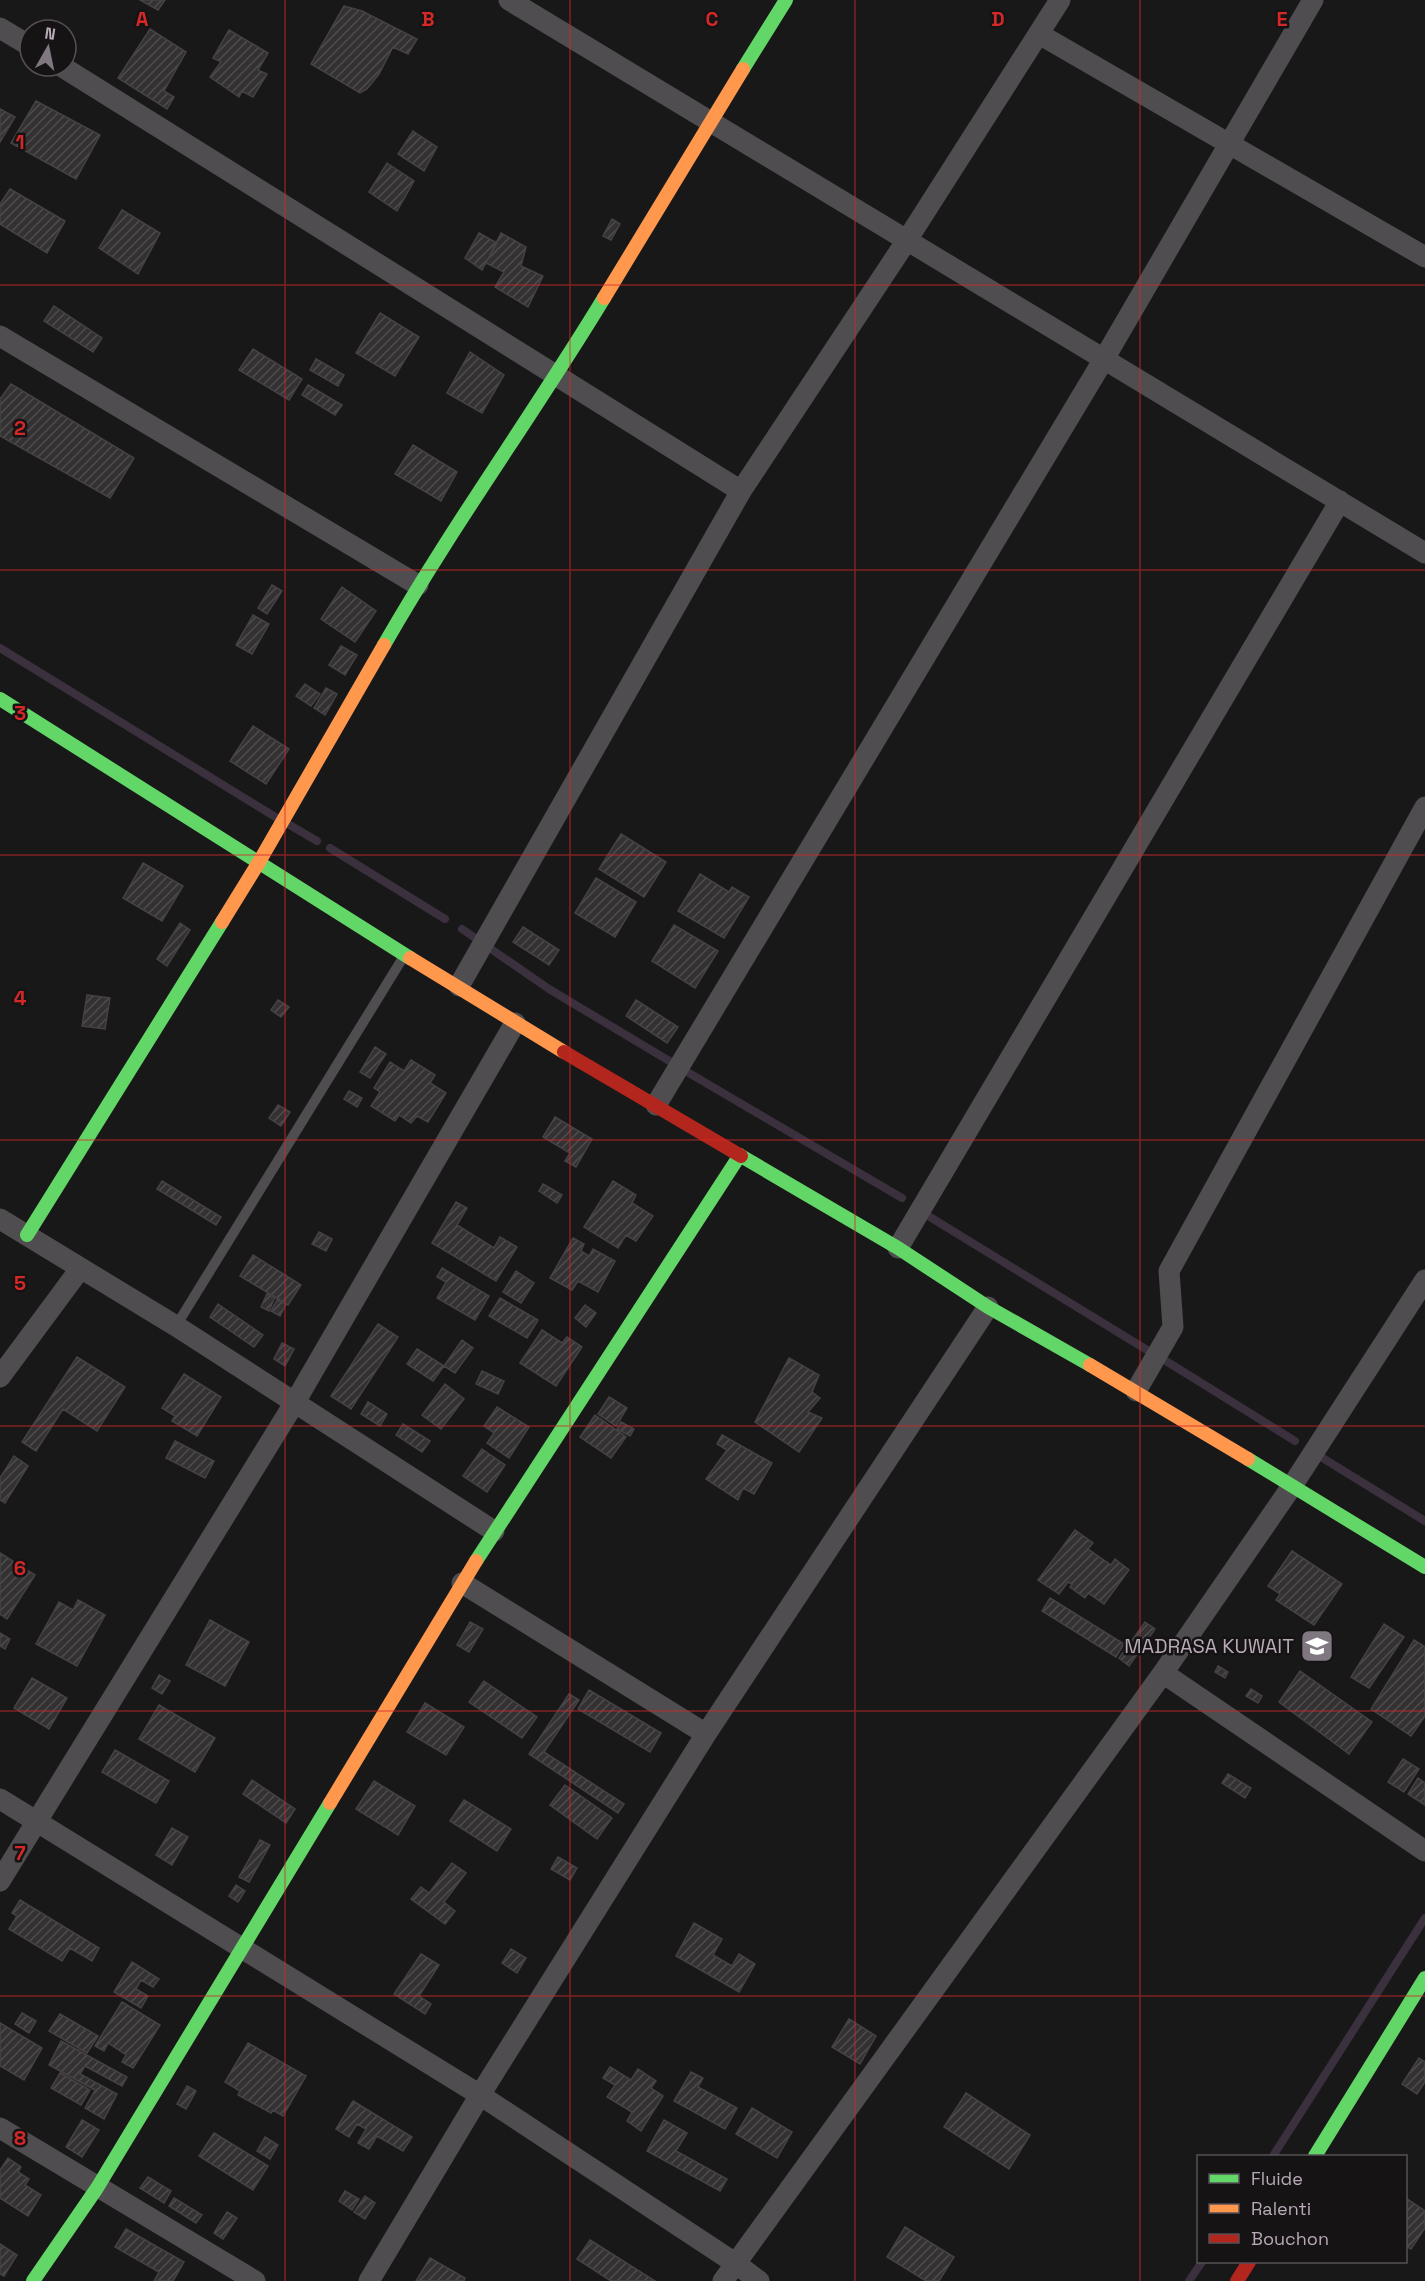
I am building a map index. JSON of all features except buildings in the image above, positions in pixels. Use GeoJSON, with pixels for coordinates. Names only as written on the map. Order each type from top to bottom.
{"type":"FeatureCollection","features":[{"type":"Feature","properties":{"kind":"street"},"geometry":{"type":"LineString","coordinates":[[27,1236],[259,862],[418,585],[557,375],[710,121],[786,0]]}},
{"type":"Feature","properties":{"kind":"street"},"geometry":{"type":"LineString","coordinates":[[459,986],[741,491],[907,240],[1060,0]]}},
{"type":"Feature","properties":{"kind":"street"},"geometry":{"type":"LineString","coordinates":[[656,1105],[1104,359],[1313,0]]}},
{"type":"Feature","properties":{"kind":"street"},"geometry":{"type":"LineString","coordinates":[[513,1],[1425,553]]}},
{"type":"Feature","properties":{"kind":"street"},"geometry":{"type":"LineString","coordinates":[[0,28],[18,39]]}},
{"type":"Feature","properties":{"kind":"street"},"geometry":{"type":"LineString","coordinates":[[1039,34],[1425,257]]}},
{"type":"Feature","properties":{"kind":"street"},"geometry":{"type":"LineString","coordinates":[[78,77],[741,491]]}},
{"type":"Feature","properties":{"kind":"street"},"geometry":{"type":"LineString","coordinates":[[0,336],[418,585]]}},
{"type":"Feature","properties":{"kind":"street"},"geometry":{"type":"LineString","coordinates":[[898,1248],[1340,501]]}},
{"type":"Feature","properties":{"kind":"street"},"geometry":{"type":"LineString","coordinates":[[0,699],[405,956],[898,1248],[988,1307],[1136,1391],[1425,1567]]}},
{"type":"Feature","properties":{"kind":"street"},"geometry":{"type":"LineString","coordinates":[[1136,1391],[1173,1327],[1168,1271],[1425,807]]}},
{"type":"Feature","properties":{"kind":"street"},"geometry":{"type":"LineString","coordinates":[[0,1881],[295,1402],[515,1023]]}},
{"type":"Feature","properties":{"kind":"street"},"geometry":{"type":"LineString","coordinates":[[33,2281],[97,2188],[494,1531],[740,1155]]}},
{"type":"Feature","properties":{"kind":"street"},"geometry":{"type":"LineString","coordinates":[[0,1219],[176,1326],[494,1531]]}},
{"type":"Feature","properties":{"kind":"street"},"geometry":{"type":"LineString","coordinates":[[0,1377],[80,1269]]}},
{"type":"Feature","properties":{"kind":"street"},"geometry":{"type":"LineString","coordinates":[[723,2281],[1163,1673],[1292,1486],[1425,1280]]}},
{"type":"Feature","properties":{"kind":"street"},"geometry":{"type":"LineString","coordinates":[[369,2281],[480,2095],[706,1734],[988,1307]]}},
{"type":"Feature","properties":{"kind":"street"},"geometry":{"type":"LineString","coordinates":[[462,1583],[706,1734]]}},
{"type":"Feature","properties":{"kind":"street"},"geometry":{"type":"LineString","coordinates":[[1163,1673],[1425,1851]]}},
{"type":"Feature","properties":{"kind":"street"},"geometry":{"type":"LineString","coordinates":[[0,1798],[480,2095],[759,2281]]}},
{"type":"Feature","properties":{"kind":"street"},"geometry":{"type":"LineString","coordinates":[[1316,2155],[1425,1978]]}},
{"type":"Feature","properties":{"kind":"street"},"geometry":{"type":"LineString","coordinates":[[0,2128],[255,2281]]}},
{"type":"Feature","properties":{"kind":"street"},"geometry":{"type":"LineString","coordinates":[[1237,2281],[1249,2263]]}},
{"type":"Feature","properties":{"kind":"lane"},"geometry":{"type":"LineString","coordinates":[[176,1326],[405,956]]}},
{"type":"Feature","properties":{"kind":"waterway"},"geometry":{"type":"LineString","coordinates":[[0,648],[277,818]]}},
{"type":"Feature","properties":{"kind":"waterway"},"geometry":{"type":"LineString","coordinates":[[288,824],[317,841]]}},
{"type":"Feature","properties":{"kind":"waterway"},"geometry":{"type":"LineString","coordinates":[[330,848],[445,919]]}},
{"type":"Feature","properties":{"kind":"waterway"},"geometry":{"type":"LineString","coordinates":[[462,929],[549,989],[671,1062]]}},
{"type":"Feature","properties":{"kind":"waterway"},"geometry":{"type":"LineString","coordinates":[[689,1073],[902,1198]]}},
{"type":"Feature","properties":{"kind":"waterway"},"geometry":{"type":"LineString","coordinates":[[930,1217],[1147,1350]]}},
{"type":"Feature","properties":{"kind":"waterway"},"geometry":{"type":"LineString","coordinates":[[1166,1361],[1295,1441]]}},
{"type":"Feature","properties":{"kind":"waterway"},"geometry":{"type":"LineString","coordinates":[[1321,1457],[1425,1521]]}},
{"type":"Feature","properties":{"kind":"waterway"},"geometry":{"type":"LineString","coordinates":[[1274,2155],[1425,1918]]}},
{"type":"Feature","properties":{"kind":"waterway"},"geometry":{"type":"LineString","coordinates":[[1189,2281],[1201,2263]]}},
{"type":"Feature","properties":{"kind":"traffic: fast"},"geometry":{"type":"LineString","coordinates":[[743,69],[786,0]]}},
{"type":"Feature","properties":{"kind":"traffic: fast"},"geometry":{"type":"LineString","coordinates":[[384,645],[437,557],[604,298]]}},
{"type":"Feature","properties":{"kind":"traffic: fast"},"geometry":{"type":"LineString","coordinates":[[0,699],[410,958]]}},
{"type":"Feature","properties":{"kind":"traffic: fast"},"geometry":{"type":"LineString","coordinates":[[27,1235],[222,922]]}},
{"type":"Feature","properties":{"kind":"traffic: fast"},"geometry":{"type":"LineString","coordinates":[[476,1561],[740,1155]]}},
{"type":"Feature","properties":{"kind":"traffic: fast"},"geometry":{"type":"LineString","coordinates":[[741,1156],[898,1248],[988,1307],[1090,1365]]}},
{"type":"Feature","properties":{"kind":"traffic: fast"},"geometry":{"type":"LineString","coordinates":[[1248,1459],[1425,1567]]}},
{"type":"Feature","properties":{"kind":"traffic: fast"},"geometry":{"type":"LineString","coordinates":[[33,2281],[97,2188],[330,1803]]}},
{"type":"Feature","properties":{"kind":"traffic: fast"},"geometry":{"type":"LineString","coordinates":[[1316,2155],[1425,1978]]}},
{"type":"Feature","properties":{"kind":"traffic: slow"},"geometry":{"type":"LineString","coordinates":[[604,298],[743,69]]}},
{"type":"Feature","properties":{"kind":"traffic: slow"},"geometry":{"type":"LineString","coordinates":[[222,922],[384,645]]}},
{"type":"Feature","properties":{"kind":"traffic: slow"},"geometry":{"type":"LineString","coordinates":[[410,958],[564,1052]]}},
{"type":"Feature","properties":{"kind":"traffic: slow"},"geometry":{"type":"LineString","coordinates":[[1090,1365],[1248,1459]]}},
{"type":"Feature","properties":{"kind":"traffic: slow"},"geometry":{"type":"LineString","coordinates":[[330,1803],[476,1561]]}},
{"type":"Feature","properties":{"kind":"traffic: jam"},"geometry":{"type":"LineString","coordinates":[[564,1052],[741,1156]]}},
{"type":"Feature","properties":{"kind":"traffic: jam"},"geometry":{"type":"LineString","coordinates":[[1237,2281],[1248,2263]]}},
{"type":"Feature","properties":{"kind":"place","name":"MADRASA KUWAIT"},"geometry":{"type":"Point","coordinates":[1317,1646]}}]}
